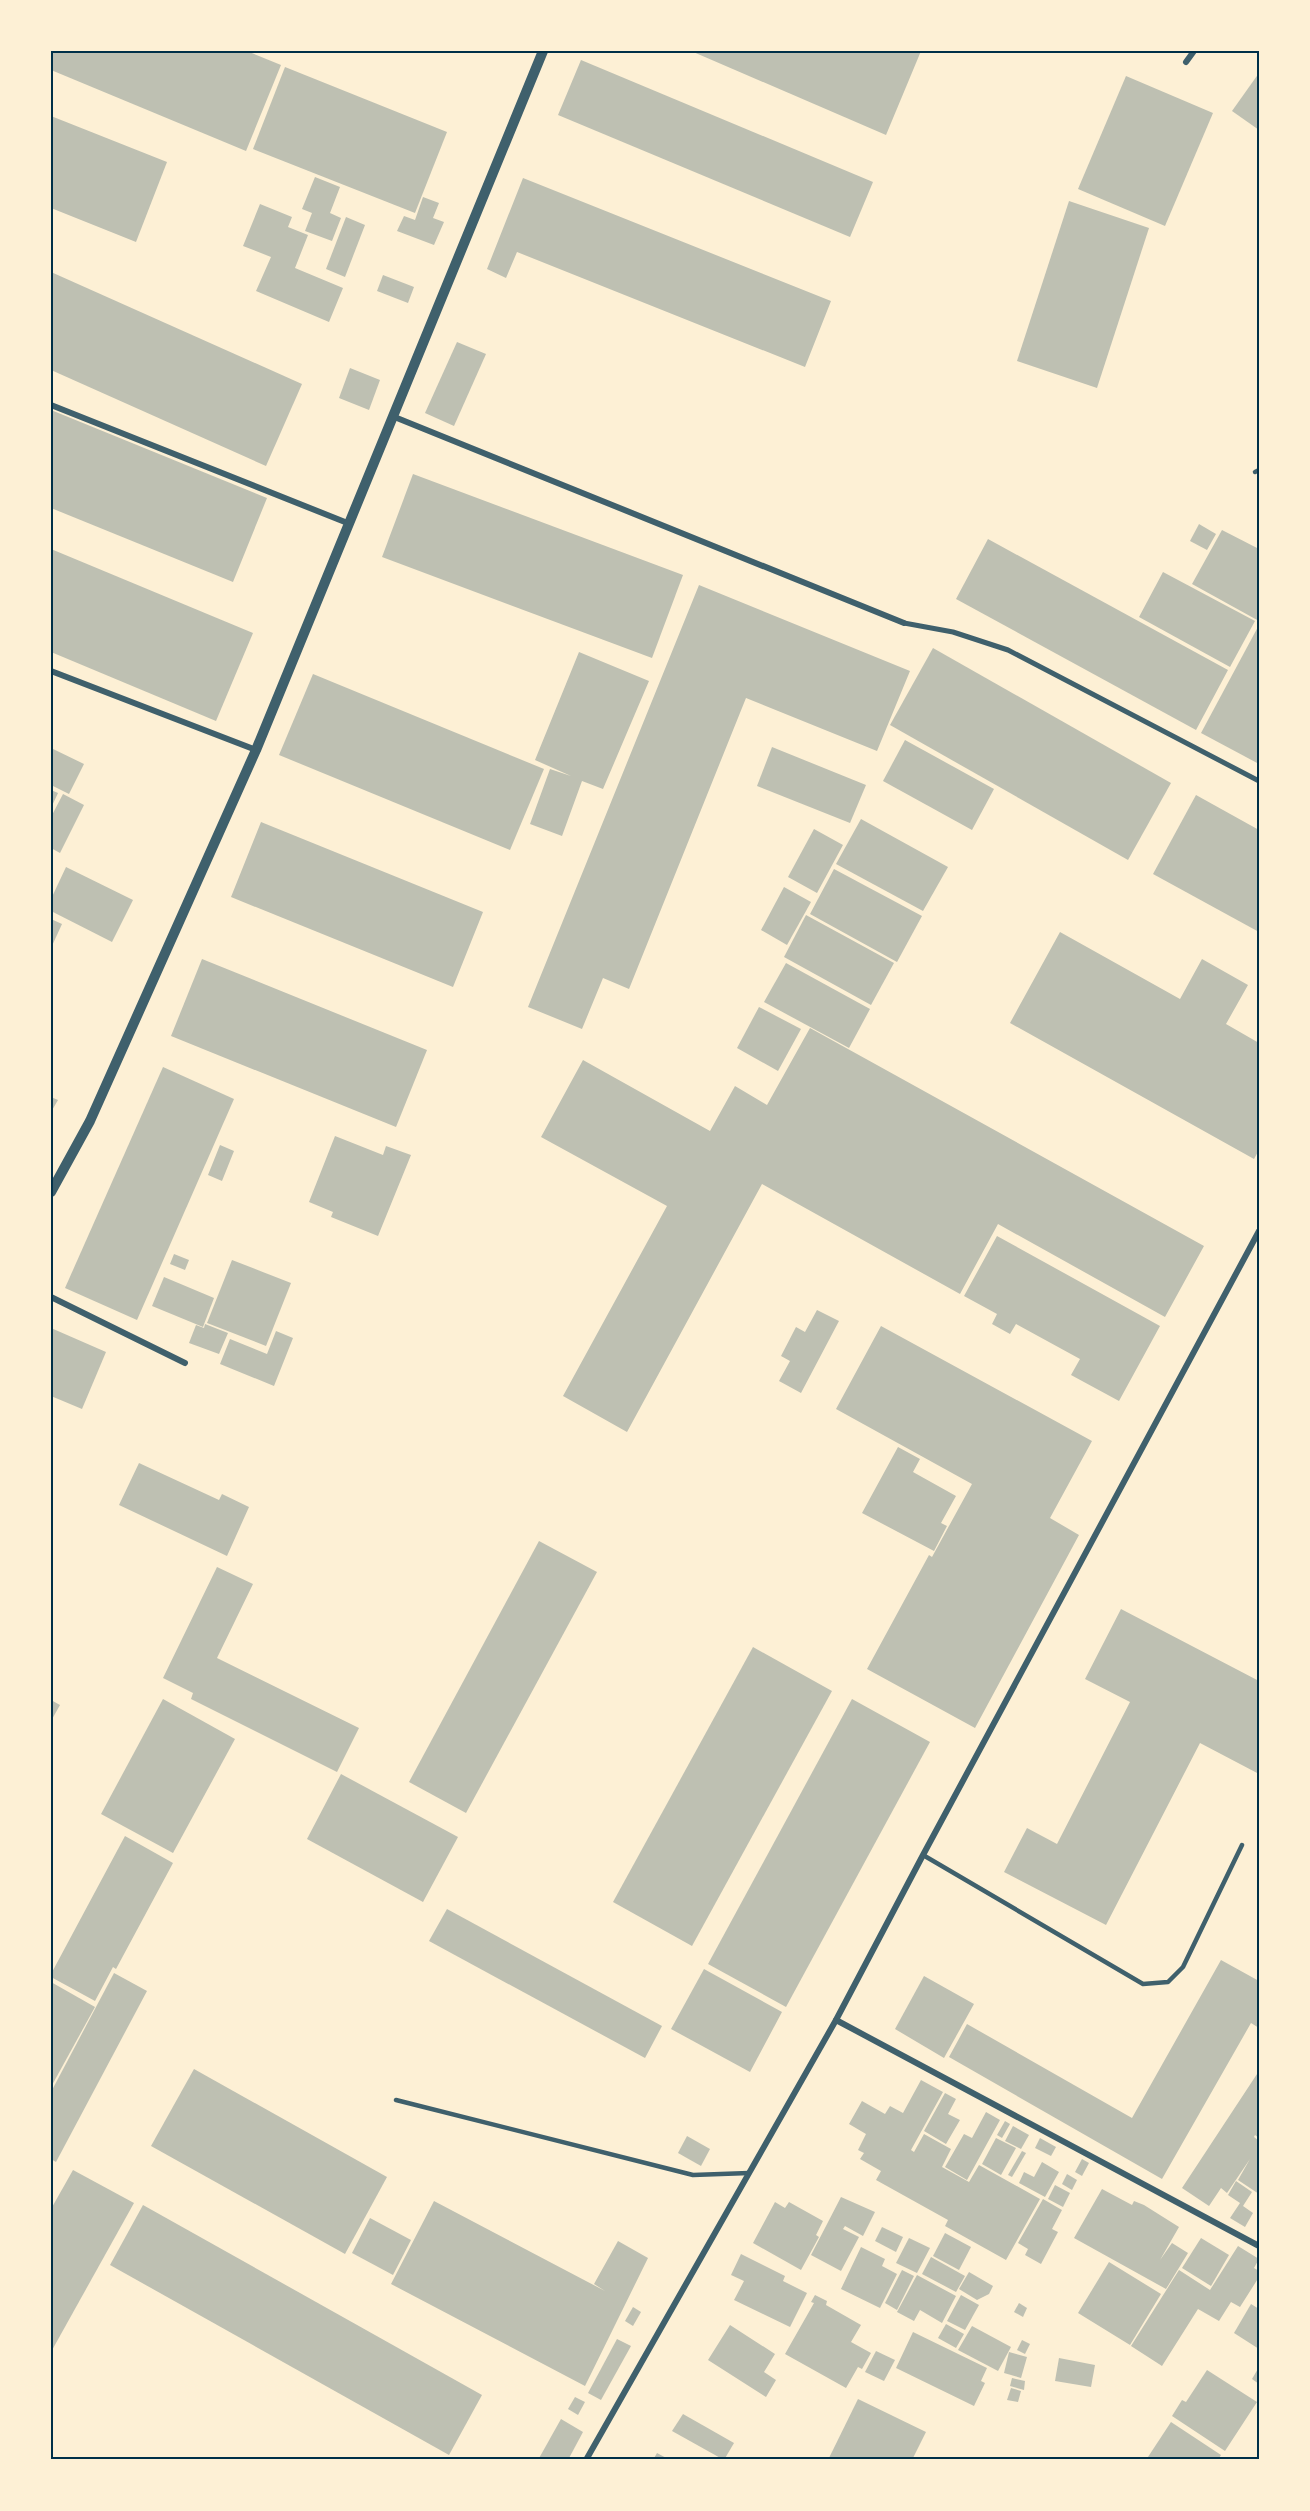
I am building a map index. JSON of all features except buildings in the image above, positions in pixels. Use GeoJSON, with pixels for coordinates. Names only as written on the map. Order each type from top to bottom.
{"type":"FeatureCollection","features":[{"type":"Feature","properties":{"kind":"street"},"geometry":{"type":"LineString","coordinates":[[51,1192],[90,1121],[256,750],[543,51]]}},
{"type":"Feature","properties":{"kind":"street"},"geometry":{"type":"LineString","coordinates":[[1186,62],[1194,51]]}},
{"type":"Feature","properties":{"kind":"street"},"geometry":{"type":"LineString","coordinates":[[51,405],[350,524]]}},
{"type":"Feature","properties":{"kind":"street"},"geometry":{"type":"LineString","coordinates":[[392,415],[904,623],[953,632],[1008,650],[1259,781]]}},
{"type":"Feature","properties":{"kind":"street"},"geometry":{"type":"LineString","coordinates":[[51,670],[256,750]]}},
{"type":"Feature","properties":{"kind":"street"},"geometry":{"type":"LineString","coordinates":[[586,2460],[836,2020],[922,1855],[1259,1231]]}},
{"type":"Feature","properties":{"kind":"street"},"geometry":{"type":"LineString","coordinates":[[51,1297],[185,1363]]}},
{"type":"Feature","properties":{"kind":"street"},"geometry":{"type":"LineString","coordinates":[[836,2020],[1259,2246]]}},
{"type":"Feature","properties":{"kind":"lane"},"geometry":{"type":"LineString","coordinates":[[922,1855],[1143,1984],[1168,1982],[1183,1967],[1242,1845]]}},
{"type":"Feature","properties":{"kind":"lane"},"geometry":{"type":"LineString","coordinates":[[396,2100],[693,2175],[749,2172]]}}]}
